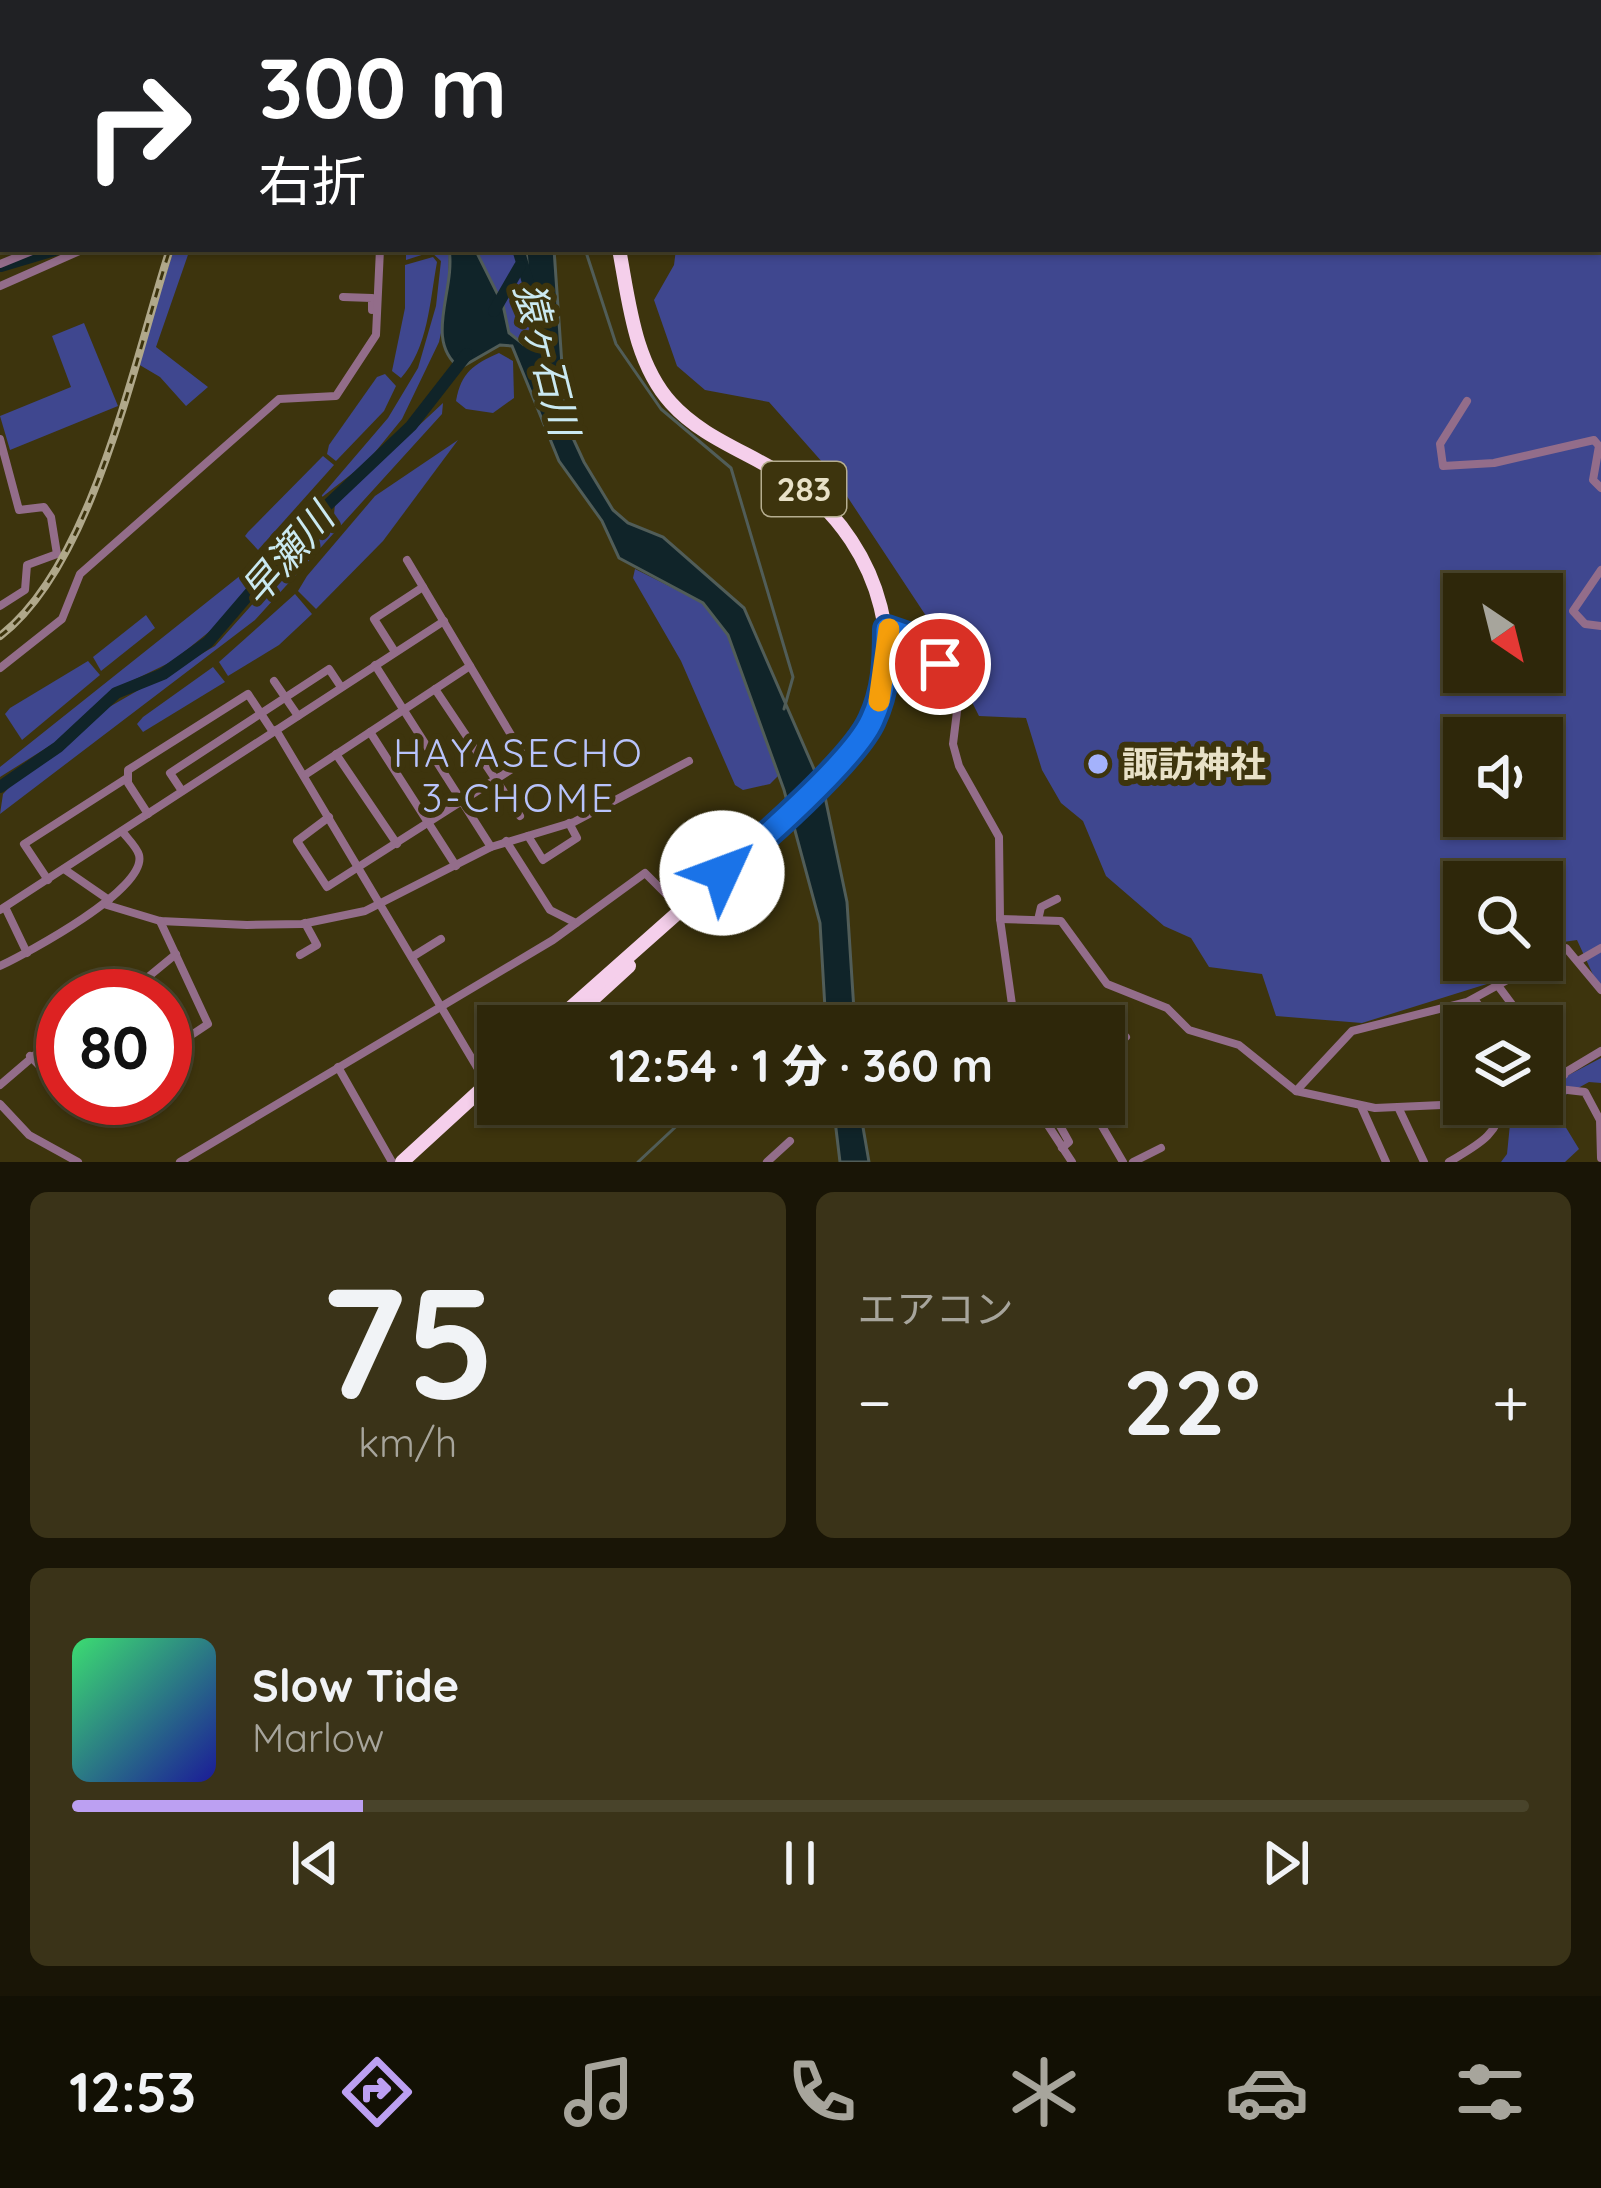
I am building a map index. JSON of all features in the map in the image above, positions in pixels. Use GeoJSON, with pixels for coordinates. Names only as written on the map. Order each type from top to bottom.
{"type":"FeatureCollection","features":[{"type":"Feature","properties":{"kind":"highway","name":"283"},"geometry":{"type":"LineString","coordinates":[[585,1005],[831,770],[870,725],[885,687],[887,629],[878,595],[859,558],[805,490],[693,425],[656,385],[633,322],[620,252]]}},
{"type":"Feature","properties":{"kind":"highway","name":"283"},"geometry":{"type":"LineString","coordinates":[[574,1005],[726,870]]}},
{"type":"Feature","properties":{"kind":"highway"},"geometry":{"type":"LineString","coordinates":[[402,1162],[477,1096]]}},
{"type":"Feature","properties":{"kind":"highway"},"geometry":{"type":"LineString","coordinates":[[414,1162],[477,1098]]}},
{"type":"Feature","properties":{"kind":"street"},"geometry":{"type":"LineString","coordinates":[[0,264],[30,252]]}},
{"type":"Feature","properties":{"kind":"street"},"geometry":{"type":"LineString","coordinates":[[0,286],[77,252]]}},
{"type":"Feature","properties":{"kind":"street"},"geometry":{"type":"LineString","coordinates":[[0,668],[62,620],[80,574],[279,399],[335,396],[376,334],[380,252]]}},
{"type":"Feature","properties":{"kind":"street"},"geometry":{"type":"LineString","coordinates":[[343,297],[372,298],[372,310]]}},
{"type":"Feature","properties":{"kind":"street"},"geometry":{"type":"LineString","coordinates":[[1467,401],[1440,444],[1443,466],[1533,456],[1594,440],[1599,446],[1593,480],[1601,488]]}},
{"type":"Feature","properties":{"kind":"street"},"geometry":{"type":"LineString","coordinates":[[0,439],[19,510],[44,507],[59,546],[57,554],[27,565],[25,590],[0,606]]}},
{"type":"Feature","properties":{"kind":"street"},"geometry":{"type":"LineString","coordinates":[[329,817],[297,841],[327,887],[526,760],[407,560]]}},
{"type":"Feature","properties":{"kind":"street"},"geometry":{"type":"LineString","coordinates":[[1601,570],[1574,610],[1585,624],[1601,626]]}},
{"type":"Feature","properties":{"kind":"street"},"geometry":{"type":"LineString","coordinates":[[395,652],[374,619],[423,587]]}},
{"type":"Feature","properties":{"kind":"street"},"geometry":{"type":"LineString","coordinates":[[27,953],[2,908],[443,621]]}},
{"type":"Feature","properties":{"kind":"street"},"geometry":{"type":"LineString","coordinates":[[887,629],[916,639],[959,694],[953,744],[959,766],[999,837],[1000,919],[1013,1005]]}},
{"type":"Feature","properties":{"kind":"street"},"geometry":{"type":"LineString","coordinates":[[375,665],[491,847]]}},
{"type":"Feature","properties":{"kind":"street"},"geometry":{"type":"LineString","coordinates":[[304,775],[470,666]]}},
{"type":"Feature","properties":{"kind":"street"},"geometry":{"type":"LineString","coordinates":[[182,791],[170,773],[261,713],[329,669],[341,687]]}},
{"type":"Feature","properties":{"kind":"street"},"geometry":{"type":"LineString","coordinates":[[274,681],[298,716]]}},
{"type":"Feature","properties":{"kind":"street"},"geometry":{"type":"LineString","coordinates":[[435,689],[520,816]]}},
{"type":"Feature","properties":{"kind":"street"},"geometry":{"type":"LineString","coordinates":[[148,814],[127,778],[128,770],[248,694],[304,775],[441,1008],[477,1058]]}},
{"type":"Feature","properties":{"kind":"street"},"geometry":{"type":"LineString","coordinates":[[370,732],[456,866]]}},
{"type":"Feature","properties":{"kind":"street"},"geometry":{"type":"LineString","coordinates":[[336,754],[397,844]]}},
{"type":"Feature","properties":{"kind":"street"},"geometry":{"type":"LineString","coordinates":[[64,869],[108,902],[160,921],[305,923],[383,907],[491,847],[569,823],[689,761]]}},
{"type":"Feature","properties":{"kind":"street"},"geometry":{"type":"LineString","coordinates":[[48,880],[23,844],[127,778]]}},
{"type":"Feature","properties":{"kind":"street"},"geometry":{"type":"LineString","coordinates":[[528,836],[543,860],[578,838],[569,823]]}},
{"type":"Feature","properties":{"kind":"street"},"geometry":{"type":"LineString","coordinates":[[0,966],[108,902],[138,864],[139,854],[122,831]]}},
{"type":"Feature","properties":{"kind":"street"},"geometry":{"type":"LineString","coordinates":[[506,841],[550,910],[577,923]]}},
{"type":"Feature","properties":{"kind":"street"},"geometry":{"type":"LineString","coordinates":[[180,1162],[441,1008],[577,923],[645,873],[681,909]]}},
{"type":"Feature","properties":{"kind":"street"},"geometry":{"type":"LineString","coordinates":[[1038,920],[1042,907],[1057,899]]}},
{"type":"Feature","properties":{"kind":"street"},"geometry":{"type":"LineString","coordinates":[[1000,919],[1061,921],[1107,984],[1167,1008],[1190,1030],[1239,1045],[1296,1091],[1361,1106],[1443,1105]]}},
{"type":"Feature","properties":{"kind":"street"},"geometry":{"type":"LineString","coordinates":[[160,921],[182,969]]}},
{"type":"Feature","properties":{"kind":"street"},"geometry":{"type":"LineString","coordinates":[[300,955],[316,945],[305,923]]}},
{"type":"Feature","properties":{"kind":"street"},"geometry":{"type":"LineString","coordinates":[[412,957],[441,939]]}},
{"type":"Feature","properties":{"kind":"street"},"geometry":{"type":"LineString","coordinates":[[1580,960],[1601,948]]}},
{"type":"Feature","properties":{"kind":"street"},"geometry":{"type":"LineString","coordinates":[[1454,1005],[1566,949],[1601,990]]}},
{"type":"Feature","properties":{"kind":"street"},"geometry":{"type":"LineString","coordinates":[[159,969],[176,955]]}},
{"type":"Feature","properties":{"kind":"street"},"geometry":{"type":"LineString","coordinates":[[1498,987],[1512,1005]]}},
{"type":"Feature","properties":{"kind":"street"},"geometry":{"type":"LineString","coordinates":[[192,990],[208,1024],[192,1035]]}},
{"type":"Feature","properties":{"kind":"street"},"geometry":{"type":"LineString","coordinates":[[1474,999],[1478,1005]]}},
{"type":"Feature","properties":{"kind":"street"},"geometry":{"type":"LineString","coordinates":[[1296,1091],[1352,1031],[1443,1008]]}},
{"type":"Feature","properties":{"kind":"street"},"geometry":{"type":"LineString","coordinates":[[1564,1075],[1601,1051]]}},
{"type":"Feature","properties":{"kind":"street"},"geometry":{"type":"LineString","coordinates":[[0,1085],[36,1052]]}},
{"type":"Feature","properties":{"kind":"street"},"geometry":{"type":"LineString","coordinates":[[31,1056],[36,1061]]}},
{"type":"Feature","properties":{"kind":"street"},"geometry":{"type":"LineString","coordinates":[[338,1067],[392,1162]]}},
{"type":"Feature","properties":{"kind":"street"},"geometry":{"type":"LineString","coordinates":[[1563,1089],[1585,1092],[1600,1120],[1601,1157]]}},
{"type":"Feature","properties":{"kind":"street"},"geometry":{"type":"LineString","coordinates":[[0,1104],[58,1158],[78,1162]]}},
{"type":"Feature","properties":{"kind":"street"},"geometry":{"type":"LineString","coordinates":[[1361,1106],[1386,1162]]}},
{"type":"Feature","properties":{"kind":"street"},"geometry":{"type":"LineString","coordinates":[[1399,1108],[1424,1162]]}},
{"type":"Feature","properties":{"kind":"street"},"geometry":{"type":"LineString","coordinates":[[1047,1125],[1072,1162]]}},
{"type":"Feature","properties":{"kind":"street"},"geometry":{"type":"LineString","coordinates":[[1060,1125],[1069,1142],[1062,1148]]}},
{"type":"Feature","properties":{"kind":"street"},"geometry":{"type":"LineString","coordinates":[[1101,1125],[1123,1162]]}},
{"type":"Feature","properties":{"kind":"street"},"geometry":{"type":"LineString","coordinates":[[1449,1162],[1499,1125]]}},
{"type":"Feature","properties":{"kind":"street"},"geometry":{"type":"LineString","coordinates":[[767,1162],[790,1142]]}},
{"type":"Feature","properties":{"kind":"street"},"geometry":{"type":"LineString","coordinates":[[1133,1162],[1161,1148]]}},
{"type":"Feature","properties":{"kind":"shaded area"},"geometry":{"type":"Polygon","coordinates":[[[173,252],[189,252],[156,347],[208,387],[186,406],[160,377],[138,364],[173,252]]]}},
{"type":"Feature","properties":{"kind":"shaded area"},"geometry":{"type":"Polygon","coordinates":[[[406,252],[431,252],[406,260],[406,252]]]}},
{"type":"Feature","properties":{"kind":"shaded area"},"geometry":{"type":"Polygon","coordinates":[[[431,252],[449,252],[448,301],[439,342],[402,419],[367,462],[317,501],[388,418],[418,368],[436,306],[441,261],[431,252]]]}},
{"type":"Feature","properties":{"kind":"shaded area"},"geometry":{"type":"Polygon","coordinates":[[[476,252],[526,252],[533,340],[523,344],[509,333],[503,305],[476,252]]]}},
{"type":"Feature","properties":{"kind":"shaded area"},"geometry":{"type":"Polygon","coordinates":[[[676,252],[1601,252],[1601,992],[1577,940],[1563,942],[1563,861],[1443,861],[1443,981],[1492,981],[1362,1023],[1276,1016],[1262,974],[1209,967],[1191,938],[1164,926],[1106,876],[1083,821],[1061,803],[1042,770],[1026,718],[979,716],[936,631],[831,472],[769,402],[705,390],[677,366],[654,300],[674,265],[676,252]]]}},
{"type":"Feature","properties":{"kind":"shaded area"},"geometry":{"type":"Polygon","coordinates":[[[433,257],[437,262],[426,323],[417,353],[401,378],[392,371],[405,308],[405,265],[433,257]]]}},
{"type":"Feature","properties":{"kind":"shaded area"},"geometry":{"type":"Polygon","coordinates":[[[84,323],[118,406],[10,450],[0,416],[71,387],[52,336],[84,323]]]}},
{"type":"Feature","properties":{"kind":"shaded area"},"geometry":{"type":"Polygon","coordinates":[[[499,353],[513,361],[514,398],[493,413],[466,409],[456,401],[465,376],[499,353]]]}},
{"type":"Feature","properties":{"kind":"shaded area"},"geometry":{"type":"Polygon","coordinates":[[[385,374],[396,386],[384,411],[336,461],[327,454],[329,445],[377,377],[385,374]]]}},
{"type":"Feature","properties":{"kind":"shaded area"},"geometry":{"type":"Polygon","coordinates":[[[443,403],[442,414],[255,620],[0,814],[3,794],[19,777],[104,710],[215,646],[319,530],[326,534],[333,525],[335,504],[443,403]]]}},
{"type":"Feature","properties":{"kind":"shaded area"},"geometry":{"type":"Polygon","coordinates":[[[458,440],[383,541],[316,609],[298,591],[307,576],[375,496],[458,440]]]}},
{"type":"Feature","properties":{"kind":"shaded area"},"geometry":{"type":"Polygon","coordinates":[[[323,456],[334,465],[258,550],[245,536],[323,456]]]}},
{"type":"Feature","properties":{"kind":"shaded area"},"geometry":{"type":"Polygon","coordinates":[[[302,514],[232,611],[210,631],[173,661],[111,691],[67,735],[0,777],[0,767],[251,567],[302,514]]]}},
{"type":"Feature","properties":{"kind":"shaded area"},"geometry":{"type":"Polygon","coordinates":[[[635,569],[703,603],[728,635],[778,776],[770,784],[743,790],[735,785],[681,661],[633,578],[635,569]]]}},
{"type":"Feature","properties":{"kind":"shaded area"},"geometry":{"type":"Polygon","coordinates":[[[295,594],[312,614],[279,645],[228,676],[219,662],[295,594]]]}},
{"type":"Feature","properties":{"kind":"shaded area"},"geometry":{"type":"Polygon","coordinates":[[[146,615],[155,628],[101,671],[93,657],[146,615]]]}},
{"type":"Feature","properties":{"kind":"shaded area"},"geometry":{"type":"Polygon","coordinates":[[[88,661],[100,675],[22,740],[5,714],[10,708],[88,661]]]}},
{"type":"Feature","properties":{"kind":"shaded area"},"geometry":{"type":"Polygon","coordinates":[[[213,667],[225,682],[143,732],[137,724],[143,717],[213,667]]]}},
{"type":"Feature","properties":{"kind":"shaded area"},"geometry":{"type":"Polygon","coordinates":[[[1601,1058],[1601,1083],[1589,1082],[1563,1096],[1563,1078],[1601,1058]]]}},
{"type":"Feature","properties":{"kind":"shaded area"},"geometry":{"type":"Polygon","coordinates":[[[1563,1123],[1579,1149],[1565,1162],[1501,1162],[1507,1154],[1510,1125],[1563,1123]]]}},
{"type":"Feature","properties":{"kind":"water"},"geometry":{"type":"Polygon","coordinates":[[[449,252],[476,252],[503,305],[509,333],[523,344],[533,339],[526,252],[554,252],[566,423],[613,510],[628,523],[663,537],[744,608],[824,792],[847,902],[854,1005],[825,1005],[820,923],[784,790],[728,635],[703,603],[619,558],[602,521],[559,461],[512,346],[500,345],[460,368],[449,357],[442,329],[449,252]]]}},
{"type":"Feature","properties":{"kind":"water"},"geometry":{"type":"Polygon","coordinates":[[[836,1125],[863,1125],[869,1162],[840,1162],[836,1125]]]}},
{"type":"Feature","properties":{"kind":"waterway"},"geometry":{"type":"LineString","coordinates":[[1,266],[48,252]]}},
{"type":"Feature","properties":{"kind":"waterway","name":"猿ヶ石川"},"geometry":{"type":"LineString","coordinates":[[519,252],[535,306]]}},
{"type":"Feature","properties":{"kind":"waterway"},"geometry":{"type":"LineString","coordinates":[[586,252],[616,344],[661,409],[731,468],[793,677],[784,709]]}},
{"type":"Feature","properties":{"kind":"waterway","name":"早瀬川"},"geometry":{"type":"LineString","coordinates":[[494,311],[520,266]]}},
{"type":"Feature","properties":{"kind":"waterway","name":"早瀬川"},"geometry":{"type":"LineString","coordinates":[[0,787],[58,747],[116,693],[163,674],[208,642],[317,515],[411,426],[467,354]]}},
{"type":"Feature","properties":{"kind":"waterway"},"geometry":{"type":"LineString","coordinates":[[638,1162],[678,1125]]}},
{"type":"Feature","properties":{"kind":"railway"},"geometry":{"type":"LineString","coordinates":[[0,636],[33,604],[85,512],[125,402],[169,252]]}},
{"type":"Feature","properties":{"kind":"slow traffic"},"geometry":{"type":"LineString","coordinates":[[879,701],[885,687],[889,629]]}},
{"type":"Feature","properties":{"kind":"place","name":"諏訪神社"},"geometry":{"type":"Point","coordinates":[1098,764]}},
{"type":"Feature","properties":{"kind":"district","name":"HAYASECHO 3-CHOME"},"geometry":{"type":"Point","coordinates":[519,776]}},
{"type":"Feature","properties":{"kind":"route"},"geometry":{"type":"LineString","coordinates":[[722,873],[837,764],[870,725],[885,687],[887,629],[916,639],[940,664]]}}]}
